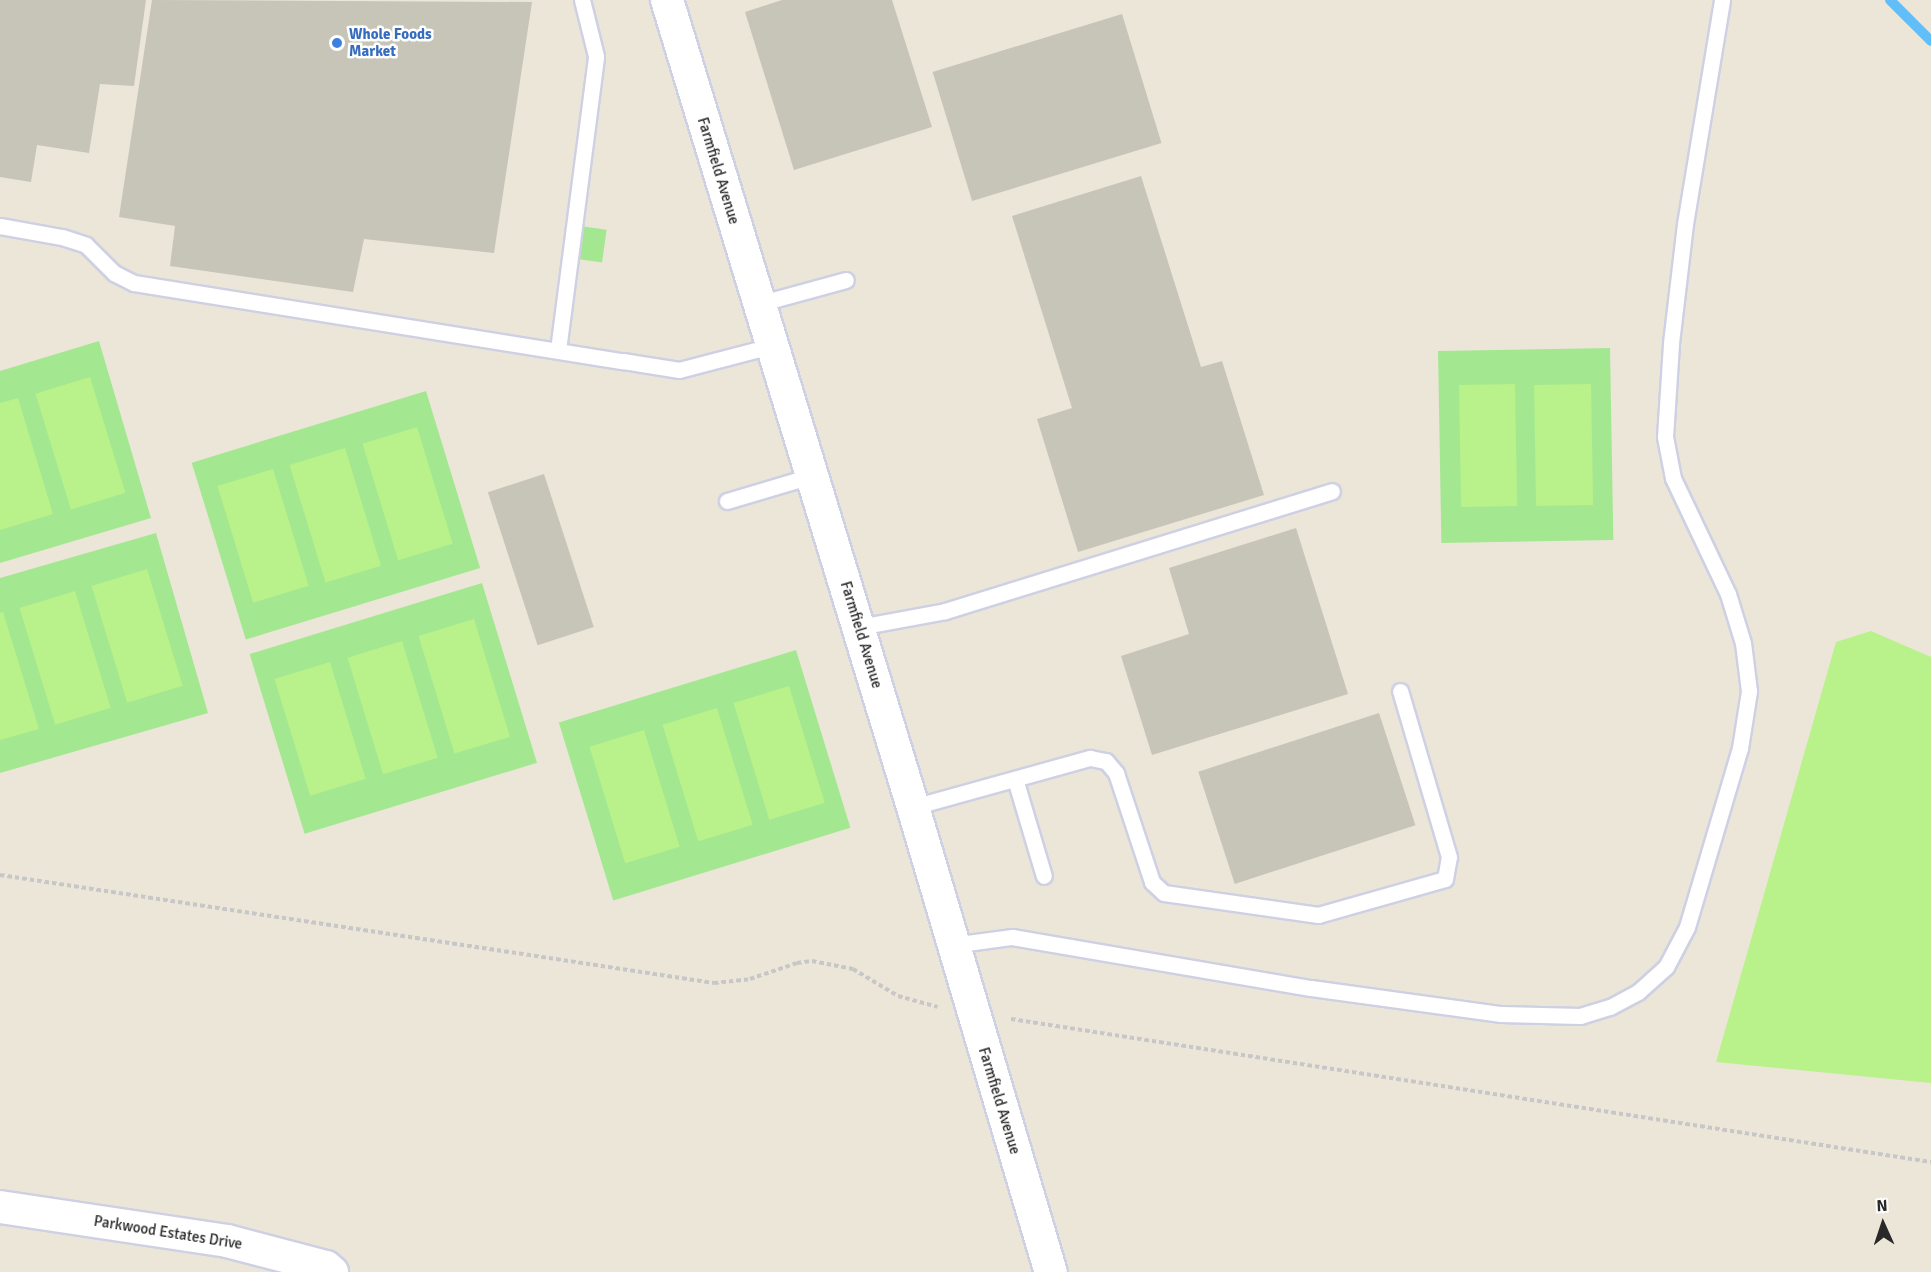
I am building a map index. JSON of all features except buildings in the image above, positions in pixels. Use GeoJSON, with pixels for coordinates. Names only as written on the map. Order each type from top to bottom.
{"type":"FeatureCollection","features":[{"type":"Feature","properties":{"kind":"street","name":"Farmfield Avenue"},"geometry":{"type":"LineString","coordinates":[[667,0],[758,304],[859,627],[1051,1272]]}},
{"type":"Feature","properties":{"kind":"street","name":"Parkwood Estates Drive"},"geometry":{"type":"LineString","coordinates":[[0,1207],[227,1241],[326,1267],[332,1272]]}},
{"type":"Feature","properties":{"kind":"lane"},"geometry":{"type":"LineString","coordinates":[[558,350],[596,56],[582,0]]}},
{"type":"Feature","properties":{"kind":"lane"},"geometry":{"type":"LineString","coordinates":[[952,945],[1012,937],[1311,988],[1501,1014],[1580,1016],[1610,1007],[1638,992],[1666,967],[1687,927],[1740,748],[1749,691],[1743,644],[1728,594],[1673,478],[1665,437],[1671,343],[1685,224],[1722,0]]}},
{"type":"Feature","properties":{"kind":"lane"},"geometry":{"type":"LineString","coordinates":[[0,226],[62,237],[86,245],[114,273],[134,283],[679,370],[771,346]]}},
{"type":"Feature","properties":{"kind":"lane"},"geometry":{"type":"LineString","coordinates":[[758,304],[846,280]]}},
{"type":"Feature","properties":{"kind":"lane"},"geometry":{"type":"LineString","coordinates":[[727,501],[811,476]]}},
{"type":"Feature","properties":{"kind":"lane"},"geometry":{"type":"LineString","coordinates":[[859,627],[945,611],[1332,491]]}},
{"type":"Feature","properties":{"kind":"lane"},"geometry":{"type":"LineString","coordinates":[[913,807],[1090,758],[1106,761],[1116,773],[1152,882],[1164,893],[1318,915],[1445,879],[1449,857],[1400,691]]}},
{"type":"Feature","properties":{"kind":"lane"},"geometry":{"type":"LineString","coordinates":[[1016,779],[1044,876]]}},
{"type":"Feature","properties":{"kind":"green space"},"geometry":{"type":"Polygon","coordinates":[[[573,225],[607,230],[602,262],[568,258],[573,225]]]}},
{"type":"Feature","properties":{"kind":"green space"},"geometry":{"type":"Polygon","coordinates":[[[99,341],[151,518],[0,563],[0,371],[99,341]]]}},
{"type":"Feature","properties":{"kind":"green space"},"geometry":{"type":"Polygon","coordinates":[[[1610,348],[1613,540],[1441,543],[1438,351],[1610,348]]]}},
{"type":"Feature","properties":{"kind":"green space"},"geometry":{"type":"Polygon","coordinates":[[[90,377],[125,493],[71,509],[35,394],[90,377]]]}},
{"type":"Feature","properties":{"kind":"green space"},"geometry":{"type":"Polygon","coordinates":[[[1515,384],[1517,506],[1461,507],[1459,385],[1515,384]]]}},
{"type":"Feature","properties":{"kind":"green space"},"geometry":{"type":"Polygon","coordinates":[[[1591,384],[1593,505],[1536,506],[1534,385],[1591,384]]]}},
{"type":"Feature","properties":{"kind":"green space"},"geometry":{"type":"Polygon","coordinates":[[[426,391],[480,568],[246,640],[192,463],[426,391]]]}},
{"type":"Feature","properties":{"kind":"green space"},"geometry":{"type":"Polygon","coordinates":[[[18,398],[53,514],[0,530],[0,403],[18,398]]]}},
{"type":"Feature","properties":{"kind":"green space"},"geometry":{"type":"Polygon","coordinates":[[[417,427],[453,544],[398,560],[362,444],[417,427]]]}},
{"type":"Feature","properties":{"kind":"green space"},"geometry":{"type":"Polygon","coordinates":[[[345,448],[381,566],[325,583],[290,465],[345,448]]]}},
{"type":"Feature","properties":{"kind":"green space"},"geometry":{"type":"Polygon","coordinates":[[[273,469],[309,586],[253,603],[218,486],[273,469]]]}},
{"type":"Feature","properties":{"kind":"green space"},"geometry":{"type":"Polygon","coordinates":[[[156,533],[208,713],[0,773],[0,578],[156,533]]]}},
{"type":"Feature","properties":{"kind":"green space"},"geometry":{"type":"Polygon","coordinates":[[[147,569],[183,686],[127,703],[92,586],[147,569]]]}},
{"type":"Feature","properties":{"kind":"green space"},"geometry":{"type":"Polygon","coordinates":[[[482,583],[537,763],[305,834],[250,654],[482,583]]]}},
{"type":"Feature","properties":{"kind":"green space"},"geometry":{"type":"Polygon","coordinates":[[[75,591],[111,708],[55,725],[20,608],[75,591]]]}},
{"type":"Feature","properties":{"kind":"green space"},"geometry":{"type":"Polygon","coordinates":[[[3,612],[39,729],[0,740],[0,613],[3,612]]]}},
{"type":"Feature","properties":{"kind":"green space"},"geometry":{"type":"Polygon","coordinates":[[[474,619],[510,737],[454,754],[419,636],[474,619]]]}},
{"type":"Feature","properties":{"kind":"green space"},"geometry":{"type":"Polygon","coordinates":[[[1871,631],[1931,657],[1931,1083],[1716,1062],[1836,642],[1871,631]]]}},
{"type":"Feature","properties":{"kind":"green space"},"geometry":{"type":"Polygon","coordinates":[[[402,641],[438,758],[383,774],[347,658],[402,641]]]}},
{"type":"Feature","properties":{"kind":"green space"},"geometry":{"type":"Polygon","coordinates":[[[796,650],[850,828],[613,900],[559,723],[796,650]]]}},
{"type":"Feature","properties":{"kind":"green space"},"geometry":{"type":"Polygon","coordinates":[[[330,662],[366,779],[310,796],[275,679],[330,662]]]}},
{"type":"Feature","properties":{"kind":"green space"},"geometry":{"type":"Polygon","coordinates":[[[789,686],[825,803],[769,820],[734,703],[789,686]]]}},
{"type":"Feature","properties":{"kind":"green space"},"geometry":{"type":"Polygon","coordinates":[[[717,708],[753,825],[698,841],[662,725],[717,708]]]}},
{"type":"Feature","properties":{"kind":"green space"},"geometry":{"type":"Polygon","coordinates":[[[644,730],[680,847],[625,863],[589,747],[644,730]]]}},
{"type":"Feature","properties":{"kind":"waterway"},"geometry":{"type":"LineString","coordinates":[[1890,0],[1931,41]]}},
{"type":"Feature","properties":{"kind":"place","name":"Whole Foods Market"},"geometry":{"type":"Point","coordinates":[337,43]}}]}
